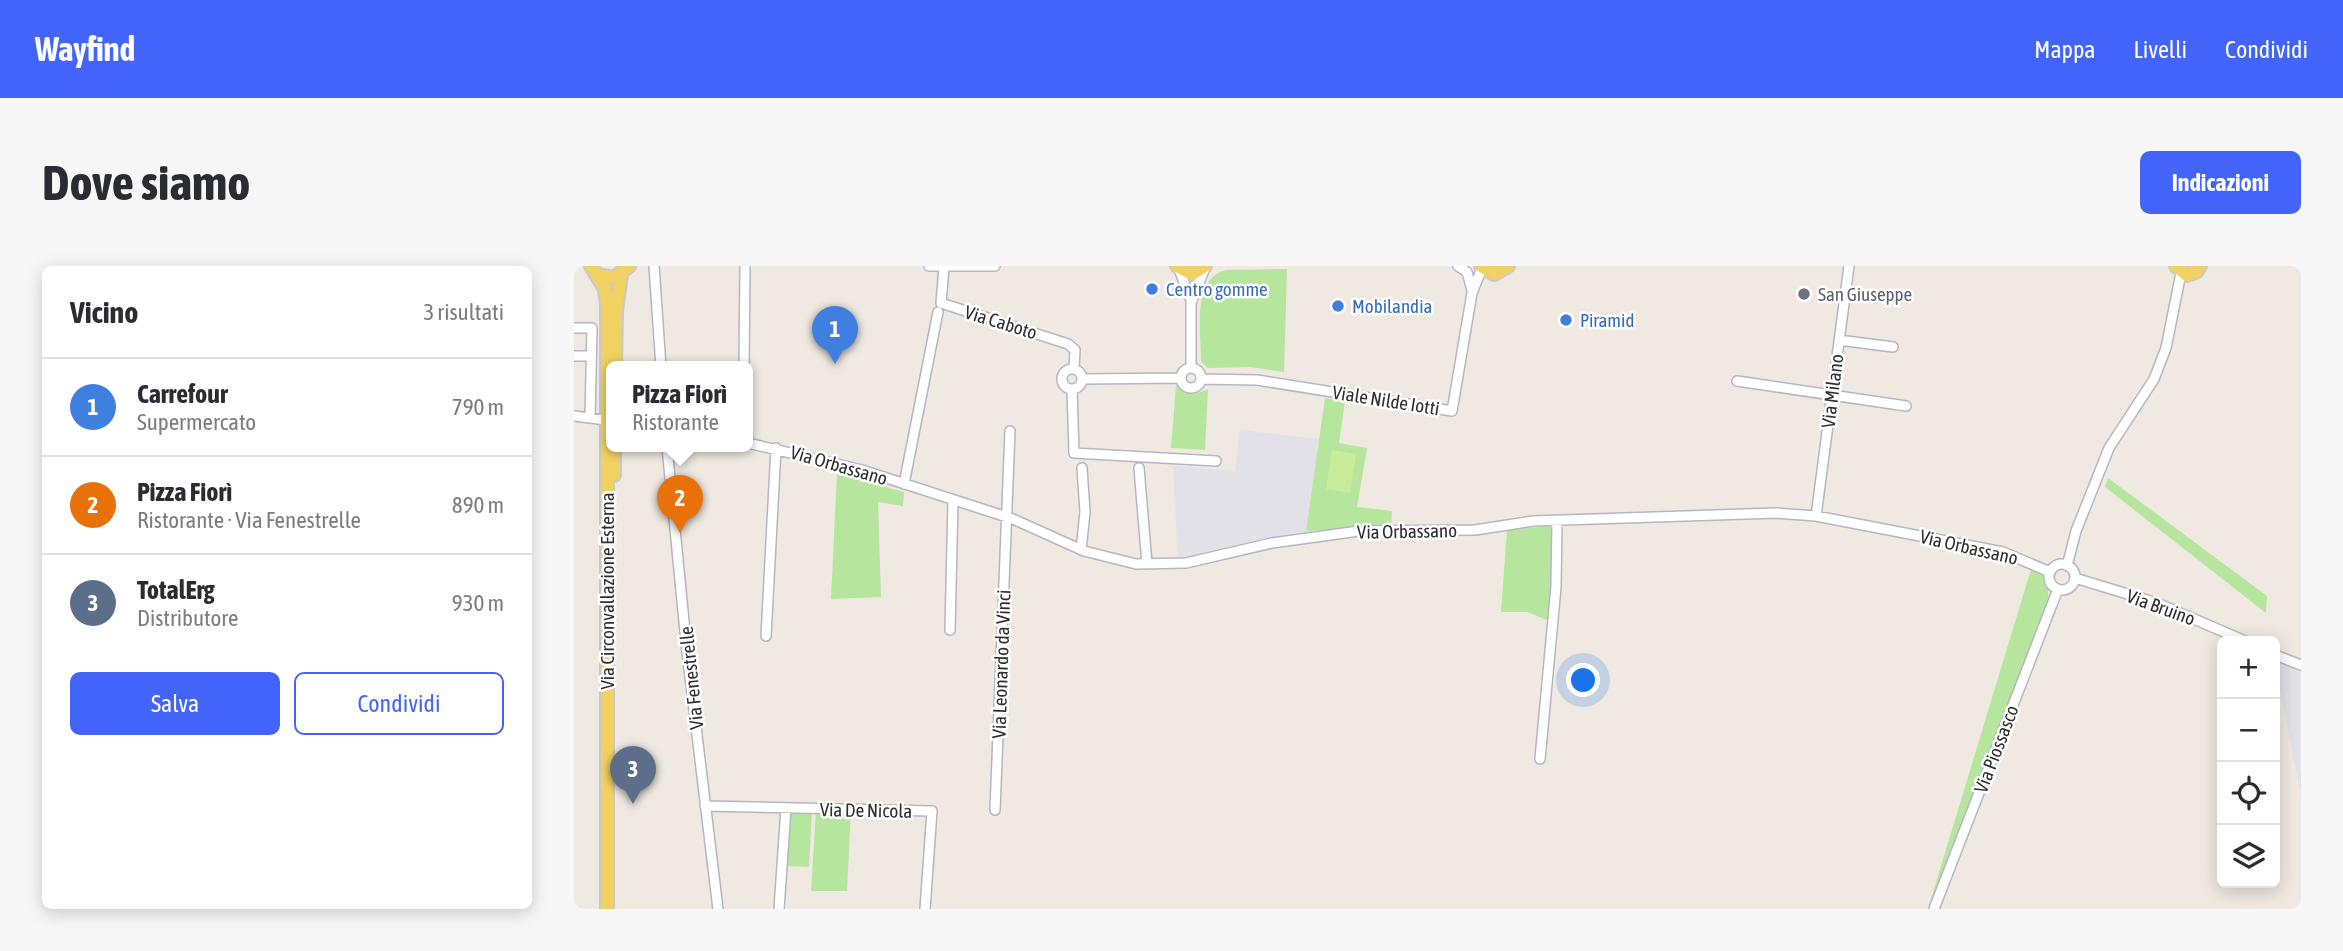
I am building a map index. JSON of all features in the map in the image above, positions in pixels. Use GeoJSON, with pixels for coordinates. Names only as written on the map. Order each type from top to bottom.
{"type":"FeatureCollection","features":[{"type":"Feature","properties":{"kind":"main road"},"geometry":{"type":"LineString","coordinates":[[1177,267],[1192,274],[1206,266]]}},
{"type":"Feature","properties":{"kind":"main road","name":"Via Circonvallazione Esterna"},"geometry":{"type":"LineString","coordinates":[[595,270],[610,278],[628,268]]}},
{"type":"Feature","properties":{"kind":"main road","name":"Via Circonvallazione Esterna"},"geometry":{"type":"LineString","coordinates":[[615,361],[616,311],[628,268]]}},
{"type":"Feature","properties":{"kind":"main road"},"geometry":{"type":"LineString","coordinates":[[2176,268],[2190,275],[2199,268]]}},
{"type":"Feature","properties":{"kind":"main road","name":"Via Circonvallazione Esterna"},"geometry":{"type":"LineString","coordinates":[[595,270],[607,304],[607,361]]}},
{"type":"Feature","properties":{"kind":"main road","name":"Via Circonvallazione Esterna"},"geometry":{"type":"LineString","coordinates":[[606,452],[607,909]]}},
{"type":"Feature","properties":{"kind":"main road","name":"Via Circonvallazione Esterna"},"geometry":{"type":"LineString","coordinates":[[614,452],[614,909]]}},
{"type":"Feature","properties":{"kind":"street"},"geometry":{"type":"LineString","coordinates":[[654,266],[661,361]]}},
{"type":"Feature","properties":{"kind":"street"},"geometry":{"type":"LineString","coordinates":[[744,266],[744,361]]}},
{"type":"Feature","properties":{"kind":"street"},"geometry":{"type":"LineString","coordinates":[[929,266],[995,266]]}},
{"type":"Feature","properties":{"kind":"street"},"geometry":{"type":"LineString","coordinates":[[1191,303],[1206,266]]}},
{"type":"Feature","properties":{"kind":"street"},"geometry":{"type":"LineString","coordinates":[[1458,266],[1467,272],[1472,293]]}},
{"type":"Feature","properties":{"kind":"street","name":"Via Milano"},"geometry":{"type":"LineString","coordinates":[[1816,516],[1849,266]]}},
{"type":"Feature","properties":{"kind":"street","name":"Via Caboto"},"geometry":{"type":"LineString","coordinates":[[944,267],[939,299],[941,303],[1068,344],[1075,350],[1074,369]]}},
{"type":"Feature","properties":{"kind":"street"},"geometry":{"type":"LineString","coordinates":[[1177,267],[1191,303],[1191,368]]}},
{"type":"Feature","properties":{"kind":"street"},"geometry":{"type":"LineString","coordinates":[[1472,293],[1495,268]]}},
{"type":"Feature","properties":{"kind":"street"},"geometry":{"type":"LineString","coordinates":[[2176,268],[2177,301]]}},
{"type":"Feature","properties":{"kind":"street"},"geometry":{"type":"LineString","coordinates":[[2067,566],[2080,520],[2109,448],[2154,379],[2177,301],[2199,268]]}},
{"type":"Feature","properties":{"kind":"street","name":"Viale Nilde Iotti"},"geometry":{"type":"LineString","coordinates":[[1083,379],[1181,378],[1184,386],[1190,389],[1198,386],[1201,379],[1257,380],[1452,411],[1472,293]]}},
{"type":"Feature","properties":{"kind":"street","name":"Via Caboto"},"geometry":{"type":"LineString","coordinates":[[904,484],[938,313]]}},
{"type":"Feature","properties":{"kind":"street"},"geometry":{"type":"LineString","coordinates":[[574,328],[592,328],[590,417]]}},
{"type":"Feature","properties":{"kind":"street"},"geometry":{"type":"LineString","coordinates":[[1839,340],[1893,346]]}},
{"type":"Feature","properties":{"kind":"street"},"geometry":{"type":"LineString","coordinates":[[574,356],[591,356]]}},
{"type":"Feature","properties":{"kind":"street"},"geometry":{"type":"LineString","coordinates":[[1181,378],[1183,371],[1191,368],[1198,370],[1201,379]]}},
{"type":"Feature","properties":{"kind":"street"},"geometry":{"type":"LineString","coordinates":[[1074,369],[1083,379],[1078,387],[1072,389],[1064,385],[1062,379],[1066,371],[1074,369]]}},
{"type":"Feature","properties":{"kind":"street"},"geometry":{"type":"LineString","coordinates":[[1737,381],[1906,407]]}},
{"type":"Feature","properties":{"kind":"street"},"geometry":{"type":"LineString","coordinates":[[1072,389],[1074,453],[1216,461]]}},
{"type":"Feature","properties":{"kind":"street"},"geometry":{"type":"LineString","coordinates":[[574,416],[606,420]]}},
{"type":"Feature","properties":{"kind":"street","name":"Via Leonardo da Vinci"},"geometry":{"type":"LineString","coordinates":[[995,810],[1010,431]]}},
{"type":"Feature","properties":{"kind":"street","name":"Via Orbassano"},"geometry":{"type":"LineString","coordinates":[[753,444],[904,484],[1007,517],[1081,550],[1110,559],[1147,564],[1186,563],[1272,543],[1359,531],[1475,530],[1557,521],[1776,513],[1816,516],[2003,552],[2050,572]]}},
{"type":"Feature","properties":{"kind":"street","name":"Via Orbassano"},"geometry":{"type":"LineString","coordinates":[[766,636],[776,448]]}},
{"type":"Feature","properties":{"kind":"street","name":"Via Fenestrelle"},"geometry":{"type":"LineString","coordinates":[[668,452],[718,909]]}},
{"type":"Feature","properties":{"kind":"street"},"geometry":{"type":"LineString","coordinates":[[1081,550],[1085,512],[1082,468]]}},
{"type":"Feature","properties":{"kind":"street"},"geometry":{"type":"LineString","coordinates":[[1139,468],[1147,564]]}},
{"type":"Feature","properties":{"kind":"street"},"geometry":{"type":"LineString","coordinates":[[950,630],[953,500]]}},
{"type":"Feature","properties":{"kind":"street"},"geometry":{"type":"LineString","coordinates":[[1540,759],[1556,587],[1557,521]]}},
{"type":"Feature","properties":{"kind":"street"},"geometry":{"type":"LineString","coordinates":[[2056,566],[2067,566],[2073,571],[2075,578],[2069,588],[2057,589],[2050,580],[2050,572],[2056,566]]}},
{"type":"Feature","properties":{"kind":"street","name":"Via Bruino"},"geometry":{"type":"LineString","coordinates":[[2075,578],[2157,603],[2233,636]]}},
{"type":"Feature","properties":{"kind":"street","name":"Via Piossasco"},"geometry":{"type":"LineString","coordinates":[[1934,909],[2057,589]]}},
{"type":"Feature","properties":{"kind":"street"},"geometry":{"type":"LineString","coordinates":[[2280,657],[2301,665]]}},
{"type":"Feature","properties":{"kind":"street","name":"Via De Nicola"},"geometry":{"type":"LineString","coordinates":[[705,806],[932,811],[925,909]]}},
{"type":"Feature","properties":{"kind":"street"},"geometry":{"type":"LineString","coordinates":[[779,909],[786,807]]}},
{"type":"Feature","properties":{"kind":"shaded area"},"geometry":{"type":"Polygon","coordinates":[[[1240,430],[1319,439],[1306,531],[1254,541],[1239,550],[1178,562],[1173,466],[1235,471],[1240,430]]]}},
{"type":"Feature","properties":{"kind":"shaded area"},"geometry":{"type":"Polygon","coordinates":[[[2280,660],[2301,668],[2301,796],[2280,690],[2280,660]]]}},
{"type":"Feature","properties":{"kind":"green space"},"geometry":{"type":"Polygon","coordinates":[[[1287,269],[1284,372],[1250,367],[1208,368],[1201,361],[1200,322],[1203,294],[1208,283],[1227,270],[1287,269]]]}},
{"type":"Feature","properties":{"kind":"green space"},"geometry":{"type":"Polygon","coordinates":[[[1176,386],[1191,394],[1208,389],[1205,450],[1171,448],[1176,386]]]}},
{"type":"Feature","properties":{"kind":"green space"},"geometry":{"type":"Polygon","coordinates":[[[1325,398],[1345,401],[1339,443],[1367,448],[1357,507],[1392,511],[1391,527],[1306,531],[1325,398]]]}},
{"type":"Feature","properties":{"kind":"green space"},"geometry":{"type":"Polygon","coordinates":[[[1332,450],[1356,454],[1350,493],[1326,489],[1332,450]]]}},
{"type":"Feature","properties":{"kind":"green space"},"geometry":{"type":"Polygon","coordinates":[[[837,474],[904,492],[903,506],[878,502],[881,597],[831,599],[837,474]]]}},
{"type":"Feature","properties":{"kind":"green space"},"geometry":{"type":"Polygon","coordinates":[[[2108,478],[2267,596],[2266,613],[2105,487],[2108,478]]]}},
{"type":"Feature","properties":{"kind":"green space"},"geometry":{"type":"Polygon","coordinates":[[[1549,526],[1555,532],[1549,621],[1528,612],[1501,612],[1507,530],[1549,526]]]}},
{"type":"Feature","properties":{"kind":"green space"},"geometry":{"type":"Polygon","coordinates":[[[2032,566],[2045,578],[2047,608],[1931,909],[1928,909],[2032,566]]]}},
{"type":"Feature","properties":{"kind":"green space"},"geometry":{"type":"Polygon","coordinates":[[[816,810],[851,811],[847,891],[811,891],[816,810]]]}},
{"type":"Feature","properties":{"kind":"green space"},"geometry":{"type":"Polygon","coordinates":[[[789,811],[812,811],[809,867],[787,866],[789,811]]]}},
{"type":"Feature","properties":{"kind":"place","name":"Centro gomme"},"geometry":{"type":"Point","coordinates":[1152,289]}},
{"type":"Feature","properties":{"kind":"place","name":"San Giuseppe"},"geometry":{"type":"Point","coordinates":[1804,294]}},
{"type":"Feature","properties":{"kind":"place","name":"Mobilandia"},"geometry":{"type":"Point","coordinates":[1338,306]}},
{"type":"Feature","properties":{"kind":"place","name":"Piramid"},"geometry":{"type":"Point","coordinates":[1566,320]}},
{"type":"Feature","properties":{"kind":"place","name":"Carrefour"},"geometry":{"type":"Point","coordinates":[835,364]}},
{"type":"Feature","properties":{"kind":"place","name":"Pizza Fiorì"},"geometry":{"type":"Point","coordinates":[680,533]}},
{"type":"Feature","properties":{"kind":"place","name":"TotalErg"},"geometry":{"type":"Point","coordinates":[633,804]}}]}
